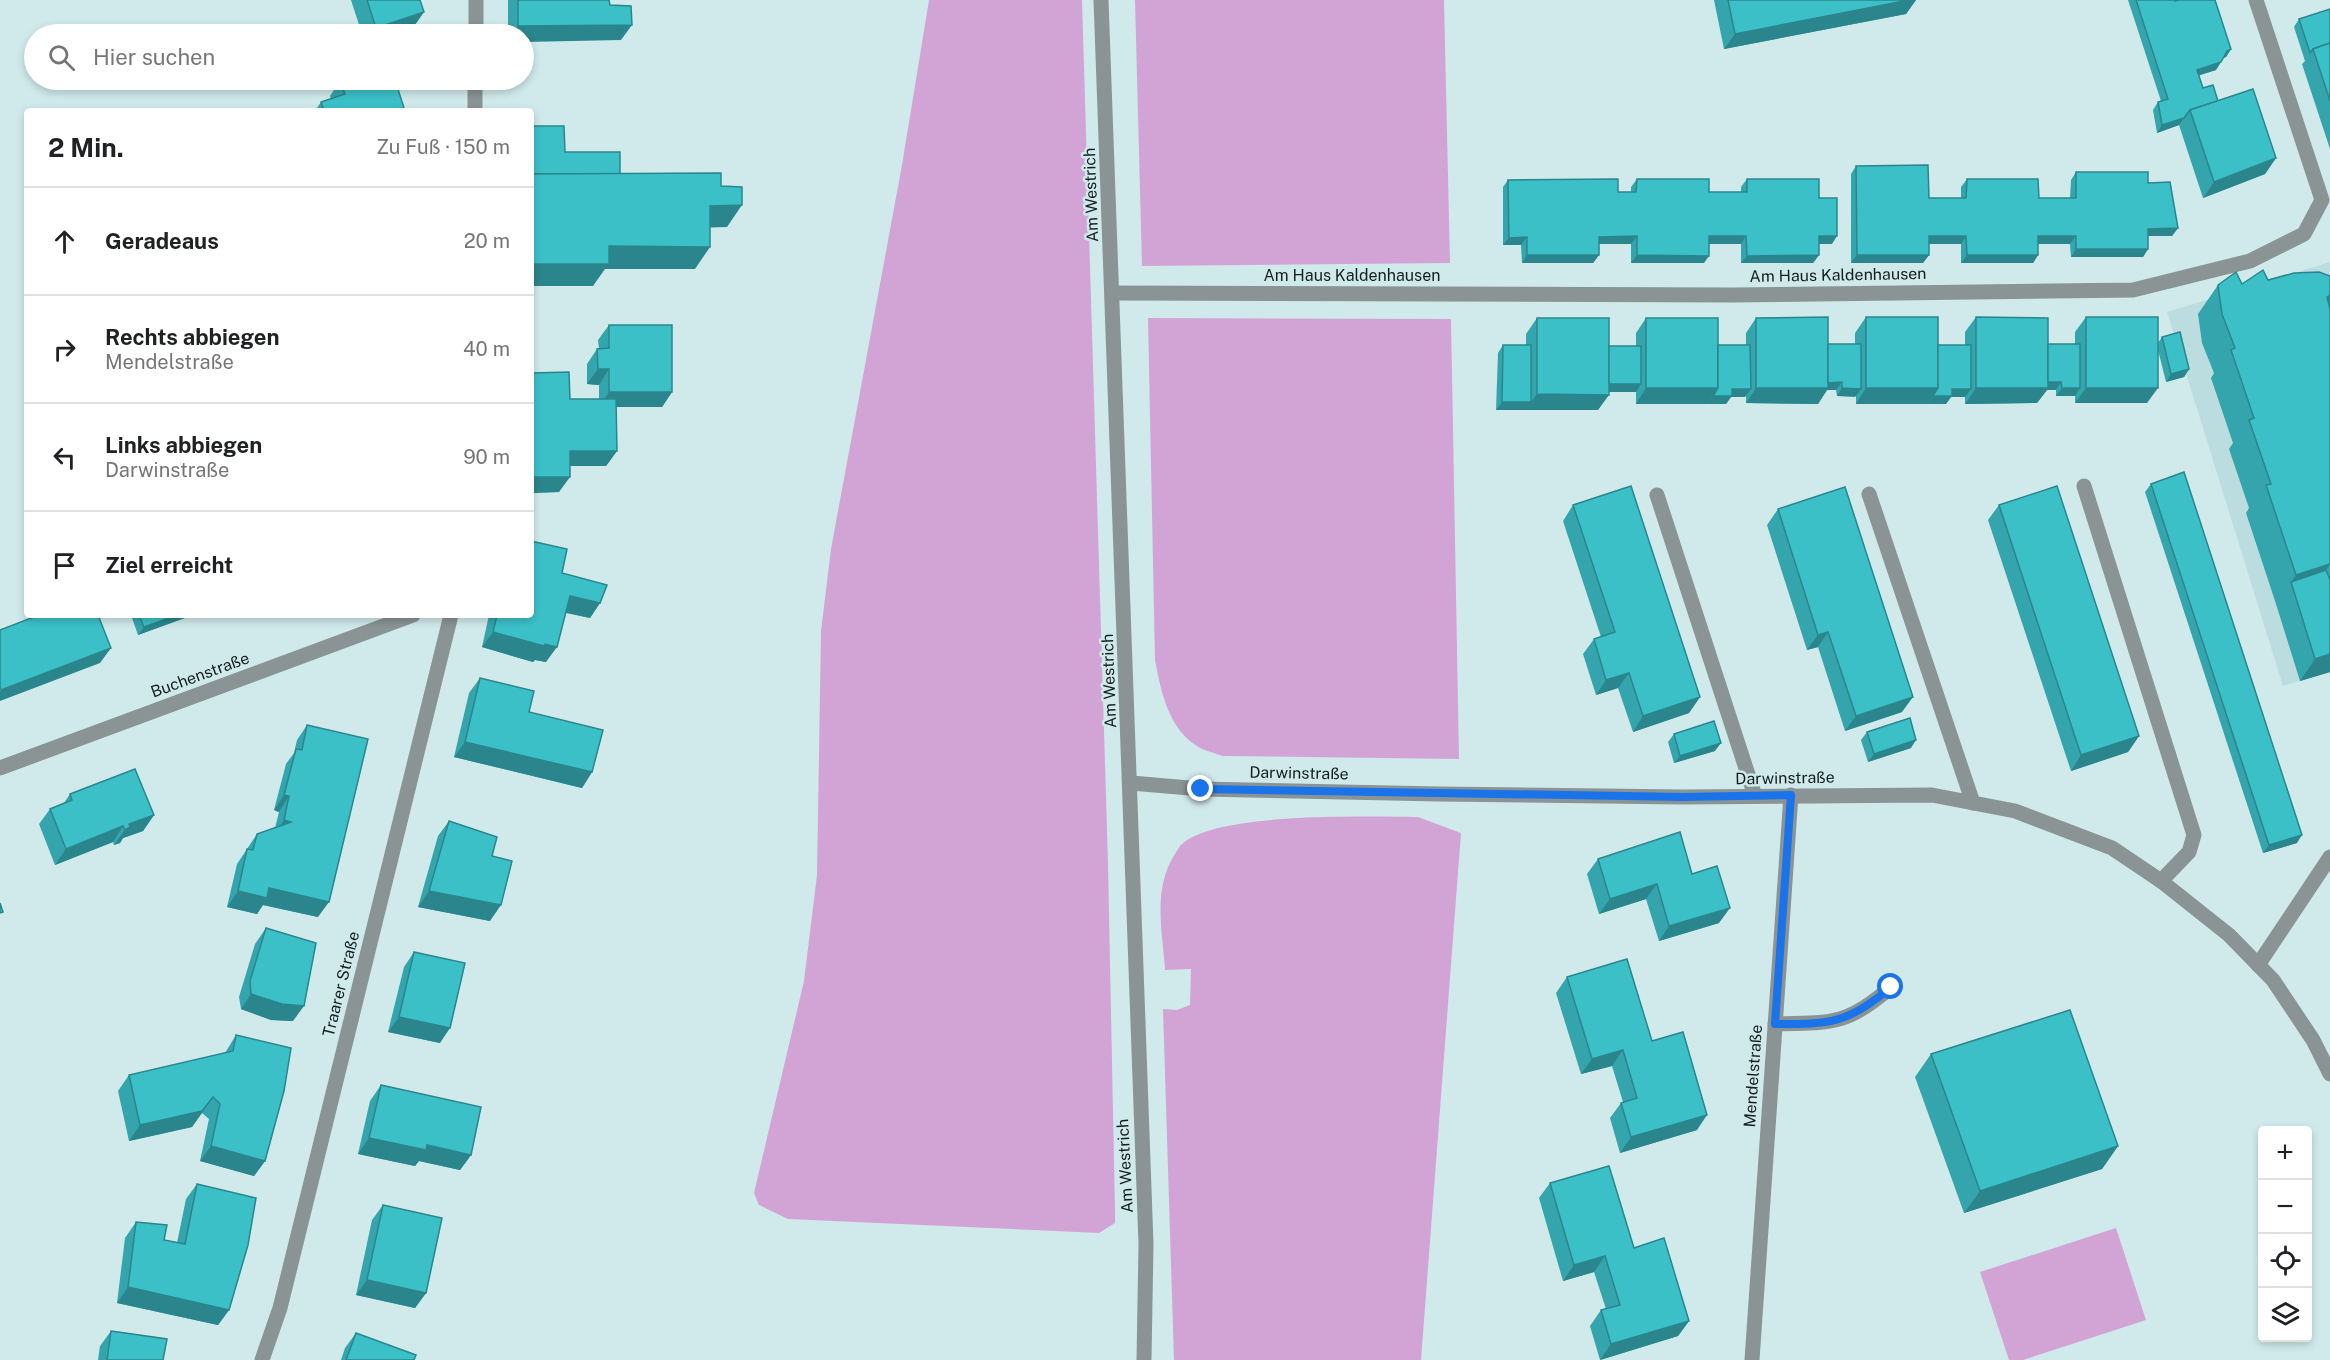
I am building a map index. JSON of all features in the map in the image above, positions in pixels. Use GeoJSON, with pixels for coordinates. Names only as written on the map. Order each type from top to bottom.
{"type":"FeatureCollection","features":[{"type":"Feature","properties":{"kind":"street"},"geometry":{"type":"LineString","coordinates":[[476,0],[476,24]]}},
{"type":"Feature","properties":{"kind":"street","name":"Am Westrich"},"geometry":{"type":"LineString","coordinates":[[1101,0],[1146,1244],[1144,1360]]}},
{"type":"Feature","properties":{"kind":"street","name":"Am Haus Kaldenhausen"},"geometry":{"type":"LineString","coordinates":[[1113,293],[1733,295],[2133,290],[2250,261],[2304,234],[2322,200],[2256,0]]}},
{"type":"Feature","properties":{"kind":"street"},"geometry":{"type":"LineString","coordinates":[[475,90],[475,108]]}},
{"type":"Feature","properties":{"kind":"street"},"geometry":{"type":"LineString","coordinates":[[2084,486],[2194,836],[2189,852],[2161,881]]}},
{"type":"Feature","properties":{"kind":"street"},"geometry":{"type":"LineString","coordinates":[[1869,494],[1973,803]]}},
{"type":"Feature","properties":{"kind":"street"},"geometry":{"type":"LineString","coordinates":[[1657,495],[1755,796]]}},
{"type":"Feature","properties":{"kind":"street","name":"Buchenstraße"},"geometry":{"type":"LineString","coordinates":[[0,768],[405,618]]}},
{"type":"Feature","properties":{"kind":"street","name":"Traarer Straße"},"geometry":{"type":"LineString","coordinates":[[262,1360],[280,1308],[450,618]]}},
{"type":"Feature","properties":{"kind":"street","name":"Darwinstraße"},"geometry":{"type":"LineString","coordinates":[[1131,783],[1213,789],[1755,796],[1932,795],[2015,811],[2112,848],[2161,881],[2229,935],[2273,980],[2313,1040],[2330,1074]]}},
{"type":"Feature","properties":{"kind":"street","name":"Mendelstraße"},"geometry":{"type":"LineString","coordinates":[[1752,1360],[1791,795]]}},
{"type":"Feature","properties":{"kind":"street"},"geometry":{"type":"LineString","coordinates":[[2258,965],[2330,856]]}},
{"type":"Feature","properties":{"kind":"street"},"geometry":{"type":"LineString","coordinates":[[1775,1024],[1812,1024],[1842,1019],[1866,1009],[1891,987]]}},
{"type":"Feature","properties":{"kind":"shaded area"},"geometry":{"type":"Polygon","coordinates":[[[929,0],[1082,0],[1108,863],[1115,1211],[1115,1223],[1099,1233],[788,1219],[759,1205],[754,1193],[804,981],[817,875],[821,631],[831,549],[902,165],[929,0]]]}},
{"type":"Feature","properties":{"kind":"shaded area"},"geometry":{"type":"Polygon","coordinates":[[[1135,0],[1444,0],[1450,263],[1142,266],[1135,0]]]}},
{"type":"Feature","properties":{"kind":"shaded area"},"geometry":{"type":"Polygon","coordinates":[[[2330,262],[2330,672],[2283,686],[2167,312],[2330,262]]]}},
{"type":"Feature","properties":{"kind":"shaded area"},"geometry":{"type":"Polygon","coordinates":[[[1148,318],[1451,319],[1459,759],[1223,756],[1200,748],[1179,729],[1167,708],[1155,660],[1148,318]]]}},
{"type":"Feature","properties":{"kind":"shaded area"},"geometry":{"type":"Polygon","coordinates":[[[1418,817],[1461,833],[1421,1360],[1174,1360],[1163,1009],[1177,1010],[1190,1005],[1191,969],[1165,970],[1161,894],[1169,864],[1180,846],[1197,835],[1224,827],[1293,818],[1418,817]]]}},
{"type":"Feature","properties":{"kind":"shaded area"},"geometry":{"type":"Polygon","coordinates":[[[2116,1228],[2146,1320],[2023,1360],[2009,1360],[1980,1272],[2116,1228]]]}},
{"type":"Feature","properties":{"kind":"building"},"geometry":{"type":"Polygon","coordinates":[[[367,0],[420,0],[424,12],[388,24],[375,24],[367,0]]]}},
{"type":"Feature","properties":{"kind":"building"},"geometry":{"type":"Polygon","coordinates":[[[518,0],[609,0],[610,5],[631,6],[632,25],[518,24],[518,0]]]}},
{"type":"Feature","properties":{"kind":"building"},"geometry":{"type":"Polygon","coordinates":[[[1728,0],[1909,0],[1735,34],[1728,0]]]}},
{"type":"Feature","properties":{"kind":"building"},"geometry":{"type":"Polygon","coordinates":[[[2136,0],[2215,0],[2231,49],[2227,51],[2221,62],[2197,70],[2203,88],[2213,85],[2218,101],[2190,110],[2184,118],[2162,125],[2158,102],[2168,99],[2136,0]]]}},
{"type":"Feature","properties":{"kind":"building"},"geometry":{"type":"Polygon","coordinates":[[[2330,9],[2330,43],[2313,49],[2310,53],[2299,19],[2330,9]]]}},
{"type":"Feature","properties":{"kind":"building"},"geometry":{"type":"Polygon","coordinates":[[[2330,43],[2330,101],[2313,49],[2330,43]]]}},
{"type":"Feature","properties":{"kind":"building"},"geometry":{"type":"Polygon","coordinates":[[[2253,89],[2276,158],[2214,182],[2190,110],[2253,89]]]}},
{"type":"Feature","properties":{"kind":"building"},"geometry":{"type":"Polygon","coordinates":[[[343,90],[398,90],[404,108],[323,108],[321,102],[345,94],[343,90]]]}},
{"type":"Feature","properties":{"kind":"building"},"geometry":{"type":"Polygon","coordinates":[[[534,126],[564,126],[565,152],[620,152],[620,174],[534,174],[534,126]]]}},
{"type":"Feature","properties":{"kind":"building"},"geometry":{"type":"Polygon","coordinates":[[[1928,165],[1929,198],[1966,198],[1967,179],[2038,179],[2039,198],[2076,198],[2076,172],[2148,172],[2148,183],[2170,182],[2178,228],[2148,229],[2148,249],[2076,249],[2076,236],[2038,236],[2038,255],[1967,255],[1966,236],[1929,236],[1929,255],[1857,255],[1856,166],[1928,165]]]}},
{"type":"Feature","properties":{"kind":"building"},"geometry":{"type":"Polygon","coordinates":[[[721,173],[721,186],[742,187],[742,205],[710,206],[710,247],[609,246],[609,264],[534,264],[534,174],[721,173]]]}},
{"type":"Feature","properties":{"kind":"building"},"geometry":{"type":"Polygon","coordinates":[[[1618,179],[1618,192],[1636,192],[1637,179],[1709,179],[1709,192],[1747,192],[1747,179],[1819,179],[1819,198],[1837,198],[1837,236],[1819,236],[1819,255],[1747,256],[1746,236],[1709,236],[1709,256],[1637,255],[1637,236],[1599,237],[1599,255],[1527,255],[1527,237],[1509,238],[1508,180],[1618,179]]]}},
{"type":"Feature","properties":{"kind":"building"},"geometry":{"type":"Polygon","coordinates":[[[2263,270],[2268,280],[2294,273],[2319,272],[2330,276],[2330,295],[2327,297],[2330,309],[2330,564],[2296,575],[2266,485],[2271,484],[2249,420],[2254,418],[2231,350],[2235,348],[2222,314],[2218,285],[2236,272],[2242,284],[2263,270]]]}},
{"type":"Feature","properties":{"kind":"building"},"geometry":{"type":"Polygon","coordinates":[[[1828,317],[1828,388],[1756,388],[1756,318],[1828,317]]]}},
{"type":"Feature","properties":{"kind":"building"},"geometry":{"type":"Polygon","coordinates":[[[1866,317],[1938,317],[1938,388],[1866,388],[1866,317]]]}},
{"type":"Feature","properties":{"kind":"building"},"geometry":{"type":"Polygon","coordinates":[[[1976,317],[2048,318],[2048,388],[1976,388],[1976,317]]]}},
{"type":"Feature","properties":{"kind":"building"},"geometry":{"type":"Polygon","coordinates":[[[2086,317],[2158,317],[2158,388],[2086,388],[2086,317]]]}},
{"type":"Feature","properties":{"kind":"building"},"geometry":{"type":"Polygon","coordinates":[[[1537,318],[1609,318],[1609,395],[1537,394],[1537,318]]]}},
{"type":"Feature","properties":{"kind":"building"},"geometry":{"type":"Polygon","coordinates":[[[1646,318],[1718,318],[1718,388],[1646,388],[1646,318]]]}},
{"type":"Feature","properties":{"kind":"building"},"geometry":{"type":"Polygon","coordinates":[[[609,325],[672,325],[672,392],[609,392],[609,369],[598,369],[597,349],[609,348],[609,325]]]}},
{"type":"Feature","properties":{"kind":"building"},"geometry":{"type":"Polygon","coordinates":[[[2180,332],[2189,369],[2171,374],[2162,337],[2180,332]]]}},
{"type":"Feature","properties":{"kind":"building"},"geometry":{"type":"Polygon","coordinates":[[[1828,344],[1861,344],[1861,389],[1842,388],[1842,382],[1828,383],[1828,344]]]}},
{"type":"Feature","properties":{"kind":"building"},"geometry":{"type":"Polygon","coordinates":[[[2048,344],[2080,344],[2080,388],[2062,388],[2061,382],[2048,382],[2048,344]]]}},
{"type":"Feature","properties":{"kind":"building"},"geometry":{"type":"Polygon","coordinates":[[[1503,345],[1531,345],[1531,402],[1502,402],[1503,345]]]}},
{"type":"Feature","properties":{"kind":"building"},"geometry":{"type":"Polygon","coordinates":[[[1718,345],[1750,345],[1751,389],[1732,389],[1732,396],[1713,396],[1718,388],[1718,345]]]}},
{"type":"Feature","properties":{"kind":"building"},"geometry":{"type":"Polygon","coordinates":[[[1938,345],[1971,345],[1971,389],[1952,389],[1952,396],[1933,396],[1938,388],[1938,345]]]}},
{"type":"Feature","properties":{"kind":"building"},"geometry":{"type":"Polygon","coordinates":[[[1609,346],[1641,346],[1641,384],[1609,384],[1609,346]]]}},
{"type":"Feature","properties":{"kind":"building"},"geometry":{"type":"Polygon","coordinates":[[[569,372],[570,399],[616,399],[617,451],[570,451],[570,477],[534,477],[534,373],[569,372]]]}},
{"type":"Feature","properties":{"kind":"building"},"geometry":{"type":"Polygon","coordinates":[[[2184,472],[2302,835],[2269,845],[2151,484],[2184,472]]]}},
{"type":"Feature","properties":{"kind":"building"},"geometry":{"type":"Polygon","coordinates":[[[1631,486],[1700,697],[1643,716],[1629,673],[1606,680],[1594,639],[1615,632],[1573,505],[1631,486]]]}},
{"type":"Feature","properties":{"kind":"building"},"geometry":{"type":"Polygon","coordinates":[[[2057,486],[2139,736],[2081,755],[1999,505],[2057,486]]]}},
{"type":"Feature","properties":{"kind":"building"},"geometry":{"type":"Polygon","coordinates":[[[1845,487],[1913,697],[1856,716],[1828,632],[1818,635],[1778,509],[1845,487]]]}},
{"type":"Feature","properties":{"kind":"building"},"geometry":{"type":"Polygon","coordinates":[[[534,542],[567,549],[562,573],[607,585],[600,603],[570,596],[557,647],[545,644],[544,646],[493,632],[496,618],[534,618],[534,542]]]}},
{"type":"Feature","properties":{"kind":"building"},"geometry":{"type":"Polygon","coordinates":[[[2326,570],[2330,580],[2330,654],[2315,659],[2291,582],[2326,570]]]}},
{"type":"Feature","properties":{"kind":"building"},"geometry":{"type":"Polygon","coordinates":[[[31,618],[99,618],[111,648],[1,690],[0,630],[31,618]]]}},
{"type":"Feature","properties":{"kind":"building"},"geometry":{"type":"Polygon","coordinates":[[[140,618],[169,618],[144,627],[140,618]]]}},
{"type":"Feature","properties":{"kind":"building"},"geometry":{"type":"Polygon","coordinates":[[[480,678],[534,691],[529,712],[603,730],[592,772],[465,742],[480,678]]]}},
{"type":"Feature","properties":{"kind":"building"},"geometry":{"type":"Polygon","coordinates":[[[1910,718],[1916,740],[1874,754],[1867,732],[1910,718]]]}},
{"type":"Feature","properties":{"kind":"building"},"geometry":{"type":"Polygon","coordinates":[[[1714,721],[1721,743],[1680,756],[1674,734],[1714,721]]]}},
{"type":"Feature","properties":{"kind":"building"},"geometry":{"type":"Polygon","coordinates":[[[307,725],[368,739],[329,902],[269,888],[267,898],[238,891],[247,849],[253,850],[257,834],[291,822],[284,820],[289,796],[284,795],[296,749],[302,750],[307,725]]]}},
{"type":"Feature","properties":{"kind":"building"},"geometry":{"type":"Polygon","coordinates":[[[135,769],[154,815],[129,824],[130,827],[125,830],[123,826],[66,849],[50,809],[72,800],[70,794],[135,769]]]}},
{"type":"Feature","properties":{"kind":"building"},"geometry":{"type":"Polygon","coordinates":[[[449,821],[497,837],[492,856],[512,861],[501,905],[429,891],[449,821]]]}},
{"type":"Feature","properties":{"kind":"building"},"geometry":{"type":"Polygon","coordinates":[[[1680,832],[1692,874],[1717,866],[1730,908],[1669,926],[1657,884],[1610,899],[1598,859],[1680,832]]]}},
{"type":"Feature","properties":{"kind":"building"},"geometry":{"type":"Polygon","coordinates":[[[266,928],[316,943],[304,1006],[282,1004],[251,994],[250,981],[266,928]]]}},
{"type":"Feature","properties":{"kind":"building"},"geometry":{"type":"Polygon","coordinates":[[[414,952],[465,963],[450,1028],[399,1017],[414,952]]]}},
{"type":"Feature","properties":{"kind":"building"},"geometry":{"type":"Polygon","coordinates":[[[1627,959],[1652,1041],[1683,1032],[1707,1115],[1631,1137],[1621,1103],[1637,1098],[1623,1050],[1592,1059],[1567,977],[1627,959]]]}},
{"type":"Feature","properties":{"kind":"building"},"geometry":{"type":"Polygon","coordinates":[[[2070,1010],[2118,1146],[1980,1191],[1931,1054],[2070,1010]]]}},
{"type":"Feature","properties":{"kind":"building"},"geometry":{"type":"Polygon","coordinates":[[[236,1035],[291,1048],[284,1091],[265,1161],[211,1146],[220,1104],[213,1097],[202,1111],[140,1125],[129,1075],[233,1051],[236,1035]]]}},
{"type":"Feature","properties":{"kind":"building"},"geometry":{"type":"Polygon","coordinates":[[[381,1085],[481,1107],[471,1155],[427,1145],[426,1150],[369,1138],[381,1085]]]}},
{"type":"Feature","properties":{"kind":"building"},"geometry":{"type":"Polygon","coordinates":[[[1609,1166],[1634,1248],[1664,1238],[1689,1321],[1611,1344],[1601,1310],[1620,1305],[1605,1256],[1574,1265],[1550,1183],[1609,1166]]]}},
{"type":"Feature","properties":{"kind":"building"},"geometry":{"type":"Polygon","coordinates":[[[197,1184],[256,1198],[248,1245],[229,1310],[128,1287],[136,1222],[167,1225],[164,1240],[185,1244],[197,1184]]]}},
{"type":"Feature","properties":{"kind":"building"},"geometry":{"type":"Polygon","coordinates":[[[383,1205],[442,1218],[426,1293],[367,1280],[383,1205]]]}},
{"type":"Feature","properties":{"kind":"building"},"geometry":{"type":"Polygon","coordinates":[[[111,1331],[167,1339],[163,1360],[107,1360],[111,1331]]]}},
{"type":"Feature","properties":{"kind":"building"},"geometry":{"type":"Polygon","coordinates":[[[356,1333],[416,1355],[414,1360],[346,1360],[356,1333]]]}},
{"type":"Feature","properties":{"kind":"route"},"geometry":{"type":"LineString","coordinates":[[1201,789],[1682,797],[1791,795],[1775,1024],[1812,1024],[1842,1019],[1866,1009],[1891,987]]}}]}
